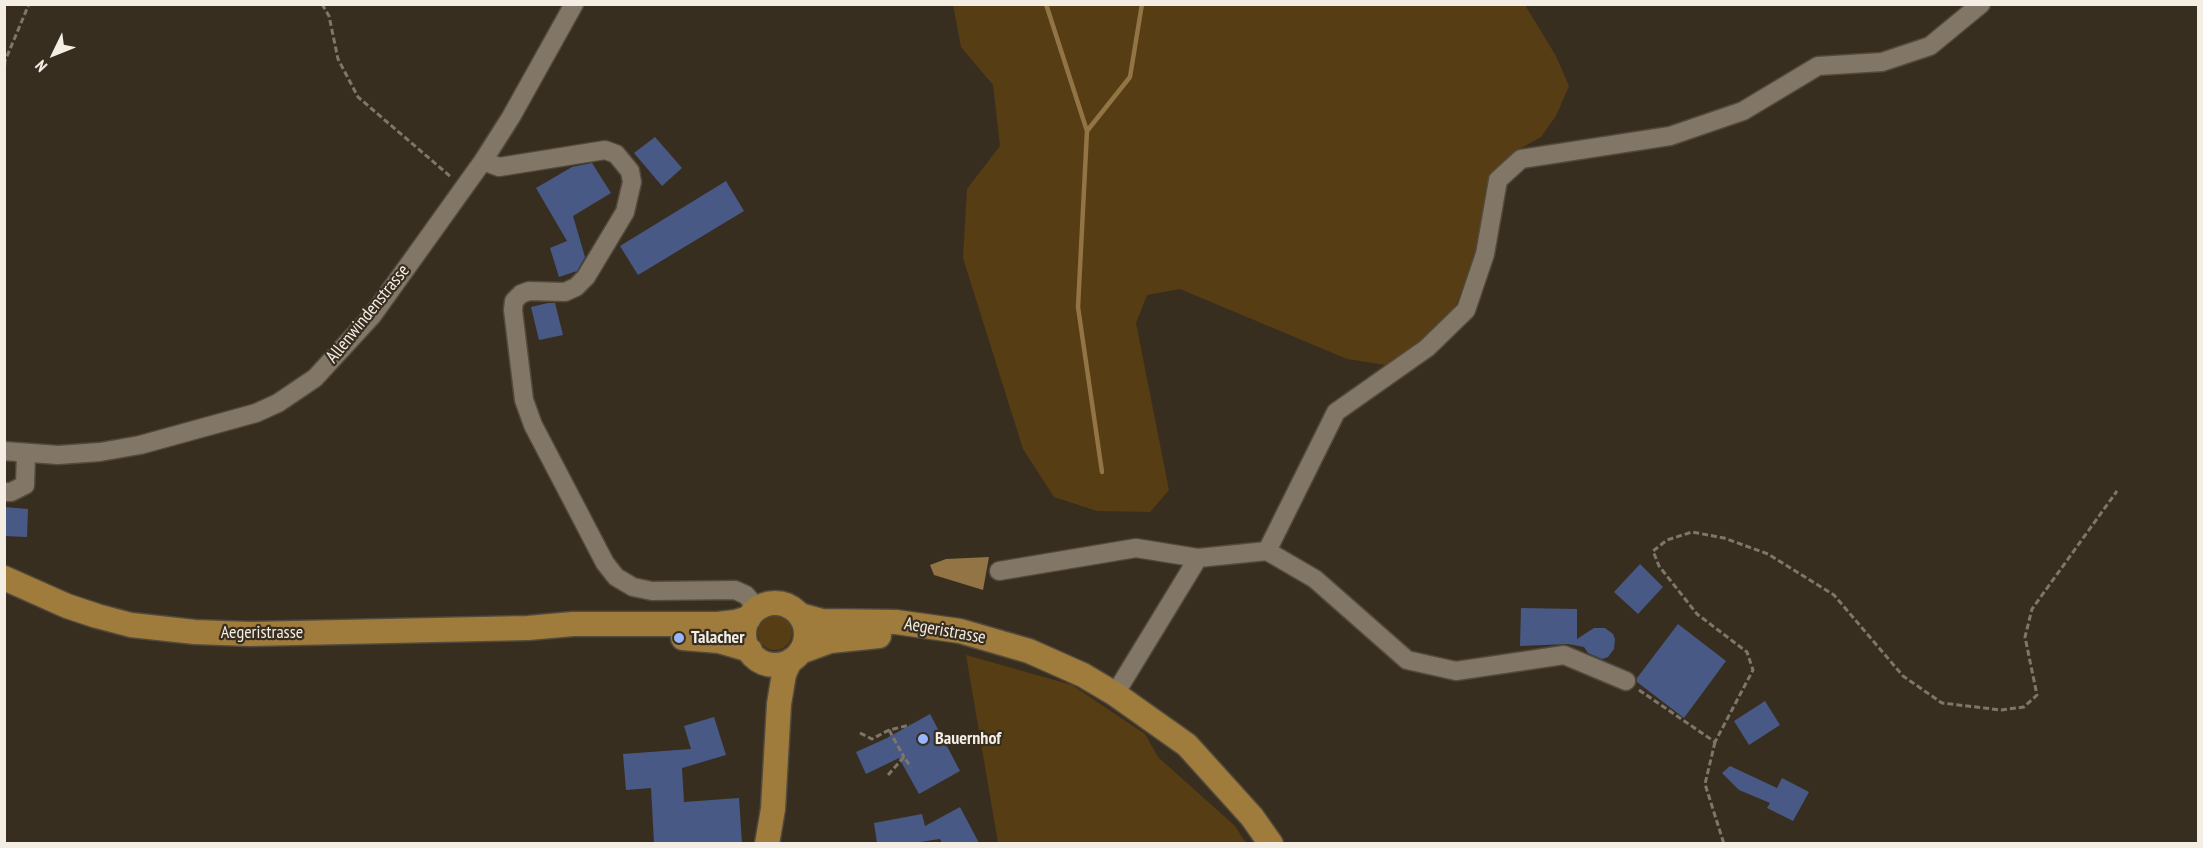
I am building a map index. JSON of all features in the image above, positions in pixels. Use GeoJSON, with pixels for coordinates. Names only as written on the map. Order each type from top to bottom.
{"type":"FeatureCollection","features":[{"type":"Feature","properties":{"kind":"main road","name":"Aegeristrasse"},"geometry":{"type":"LineString","coordinates":[[4,578],[67,606],[97,616],[131,625],[195,632],[262,634],[528,628],[573,624],[718,624],[735,622],[766,604],[785,604],[800,615],[822,621],[896,622],[960,631],[1029,651],[1083,675],[1115,694],[1187,745],[1252,817],[1271,843]]}},
{"type":"Feature","properties":{"kind":"main road"},"geometry":{"type":"LineString","coordinates":[[753,613],[744,634],[768,692],[776,748]]}},
{"type":"Feature","properties":{"kind":"main road"},"geometry":{"type":"LineString","coordinates":[[767,843],[784,674],[806,640],[806,631],[800,615]]}},
{"type":"Feature","properties":{"kind":"main road","name":"Aegeristrasse"},"geometry":{"type":"LineString","coordinates":[[528,628],[571,634],[719,641],[777,664],[830,641],[852,638],[915,637],[993,649],[1083,675]]}},
{"type":"Feature","properties":{"kind":"street","name":"Allenwindenstrasse"},"geometry":{"type":"LineString","coordinates":[[4,451],[58,455],[140,446],[256,413],[278,403],[315,378],[372,316],[483,161],[511,117],[574,4]]}},
{"type":"Feature","properties":{"kind":"street"},"geometry":{"type":"LineString","coordinates":[[1267,551],[1336,412],[1427,348],[1466,310],[1485,254],[1498,180],[1521,159],[1680,133],[1743,111],[1818,66],[1882,62],[1930,46],[1981,4]]}},
{"type":"Feature","properties":{"kind":"street"},"geometry":{"type":"LineString","coordinates":[[483,161],[499,168],[605,150],[616,154],[630,171],[632,182],[624,212],[586,277],[576,287],[565,292],[529,291],[520,294],[514,301],[513,310],[524,400],[532,425],[605,563],[616,577],[633,587],[652,591],[735,590],[746,595],[753,613]]}},
{"type":"Feature","properties":{"kind":"street"},"geometry":{"type":"LineString","coordinates":[[4,492],[10,492],[25,484],[26,453]]}},
{"type":"Feature","properties":{"kind":"street"},"geometry":{"type":"LineString","coordinates":[[999,571],[1136,548],[1198,558],[1267,551],[1315,579],[1407,660],[1456,671],[1564,655],[1626,681]]}},
{"type":"Feature","properties":{"kind":"street"},"geometry":{"type":"LineString","coordinates":[[1115,694],[1198,558]]}},
{"type":"Feature","properties":{"kind":"path"},"geometry":{"type":"LineString","coordinates":[[4,74],[5,61],[29,4]]}},
{"type":"Feature","properties":{"kind":"path"},"geometry":{"type":"LineString","coordinates":[[322,4],[329,16],[338,59],[358,97],[464,188]]}},
{"type":"Feature","properties":{"kind":"path"},"geometry":{"type":"LineString","coordinates":[[1724,843],[1705,784],[1715,742],[1753,670],[1747,652],[1697,614],[1659,566],[1653,551],[1667,540],[1692,532],[1724,538],[1768,554],[1834,595],[1903,676],[1942,703],[2001,710],[2024,707],[2037,695],[2025,637],[2032,609],[2117,491]]}},
{"type":"Feature","properties":{"kind":"path"},"geometry":{"type":"LineString","coordinates":[[1626,681],[1715,742]]}},
{"type":"Feature","properties":{"kind":"path"},"geometry":{"type":"LineString","coordinates":[[860,733],[872,739],[890,730],[910,725]]}},
{"type":"Feature","properties":{"kind":"path"},"geometry":{"type":"LineString","coordinates":[[890,730],[903,757],[911,767]]}},
{"type":"Feature","properties":{"kind":"path"},"geometry":{"type":"LineString","coordinates":[[888,775],[903,757]]}},
{"type":"Feature","properties":{"kind":"shaded area"},"geometry":{"type":"Polygon","coordinates":[[[953,5],[1525,5],[1556,56],[1569,86],[1556,116],[1541,137],[1516,151],[1489,178],[1474,257],[1454,311],[1392,366],[1347,359],[1180,289],[1147,295],[1136,323],[1169,490],[1150,512],[1097,511],[1054,497],[1023,449],[963,258],[967,189],[1000,146],[993,85],[961,47],[953,5]]]}},
{"type":"Feature","properties":{"kind":"shaded area"},"geometry":{"type":"Polygon","coordinates":[[[989,557],[983,590],[934,575],[930,565],[946,559],[989,557]]]}},
{"type":"Feature","properties":{"kind":"shaded area"},"geometry":{"type":"Polygon","coordinates":[[[775,616],[787,621],[792,633],[787,645],[775,650],[763,645],[758,633],[763,621],[775,616]]]}},
{"type":"Feature","properties":{"kind":"shaded area"},"geometry":{"type":"Polygon","coordinates":[[[966,655],[1072,685],[1145,734],[1158,757],[1235,826],[1246,843],[998,843],[966,655]]]}},
{"type":"Feature","properties":{"kind":"building"},"geometry":{"type":"Polygon","coordinates":[[[655,137],[682,168],[662,186],[634,153],[655,137]]]}},
{"type":"Feature","properties":{"kind":"building"},"geometry":{"type":"Polygon","coordinates":[[[592,163],[611,193],[573,216],[585,257],[577,271],[559,277],[550,248],[567,241],[536,188],[572,167],[592,163]]]}},
{"type":"Feature","properties":{"kind":"building"},"geometry":{"type":"Polygon","coordinates":[[[726,181],[744,211],[638,275],[620,246],[726,181]]]}},
{"type":"Feature","properties":{"kind":"building"},"geometry":{"type":"Polygon","coordinates":[[[555,303],[563,335],[539,340],[531,307],[555,303]]]}},
{"type":"Feature","properties":{"kind":"building"},"geometry":{"type":"Polygon","coordinates":[[[4,507],[28,509],[27,537],[4,536],[4,507]]]}},
{"type":"Feature","properties":{"kind":"building"},"geometry":{"type":"Polygon","coordinates":[[[1640,564],[1663,587],[1638,614],[1614,592],[1640,564]]]}},
{"type":"Feature","properties":{"kind":"building"},"geometry":{"type":"Polygon","coordinates":[[[1521,608],[1577,609],[1577,639],[1594,628],[1605,628],[1613,634],[1614,649],[1608,657],[1602,659],[1588,653],[1584,647],[1568,644],[1520,646],[1521,608]]]}},
{"type":"Feature","properties":{"kind":"building"},"geometry":{"type":"Polygon","coordinates":[[[1678,624],[1726,661],[1684,718],[1637,682],[1637,678],[1678,624]]]}},
{"type":"Feature","properties":{"kind":"building"},"geometry":{"type":"Polygon","coordinates":[[[1765,701],[1780,725],[1749,745],[1734,721],[1765,701]]]}},
{"type":"Feature","properties":{"kind":"building"},"geometry":{"type":"Polygon","coordinates":[[[930,714],[960,771],[919,794],[899,758],[866,774],[856,752],[930,714]]]}},
{"type":"Feature","properties":{"kind":"building"},"geometry":{"type":"Polygon","coordinates":[[[714,717],[726,755],[682,768],[684,802],[739,798],[742,843],[654,843],[651,788],[626,790],[623,754],[691,749],[684,726],[714,717]]]}},
{"type":"Feature","properties":{"kind":"building"},"geometry":{"type":"Polygon","coordinates":[[[1730,766],[1777,788],[1782,778],[1809,792],[1793,821],[1767,808],[1770,803],[1739,790],[1722,773],[1730,766]]]}},
{"type":"Feature","properties":{"kind":"building"},"geometry":{"type":"Polygon","coordinates":[[[960,807],[979,843],[942,843],[940,839],[913,843],[877,843],[874,823],[922,814],[925,826],[960,807]]]}},
{"type":"Feature","properties":{"kind":"waterway"},"geometry":{"type":"LineString","coordinates":[[1046,4],[1087,131],[1078,307],[1102,472]]}},
{"type":"Feature","properties":{"kind":"waterway"},"geometry":{"type":"LineString","coordinates":[[1087,131],[1130,77],[1142,4]]}},
{"type":"Feature","properties":{"kind":"place","name":"Talacher"},"geometry":{"type":"Point","coordinates":[679,638]}},
{"type":"Feature","properties":{"kind":"place","name":"Bauernhof"},"geometry":{"type":"Point","coordinates":[923,739]}}]}
